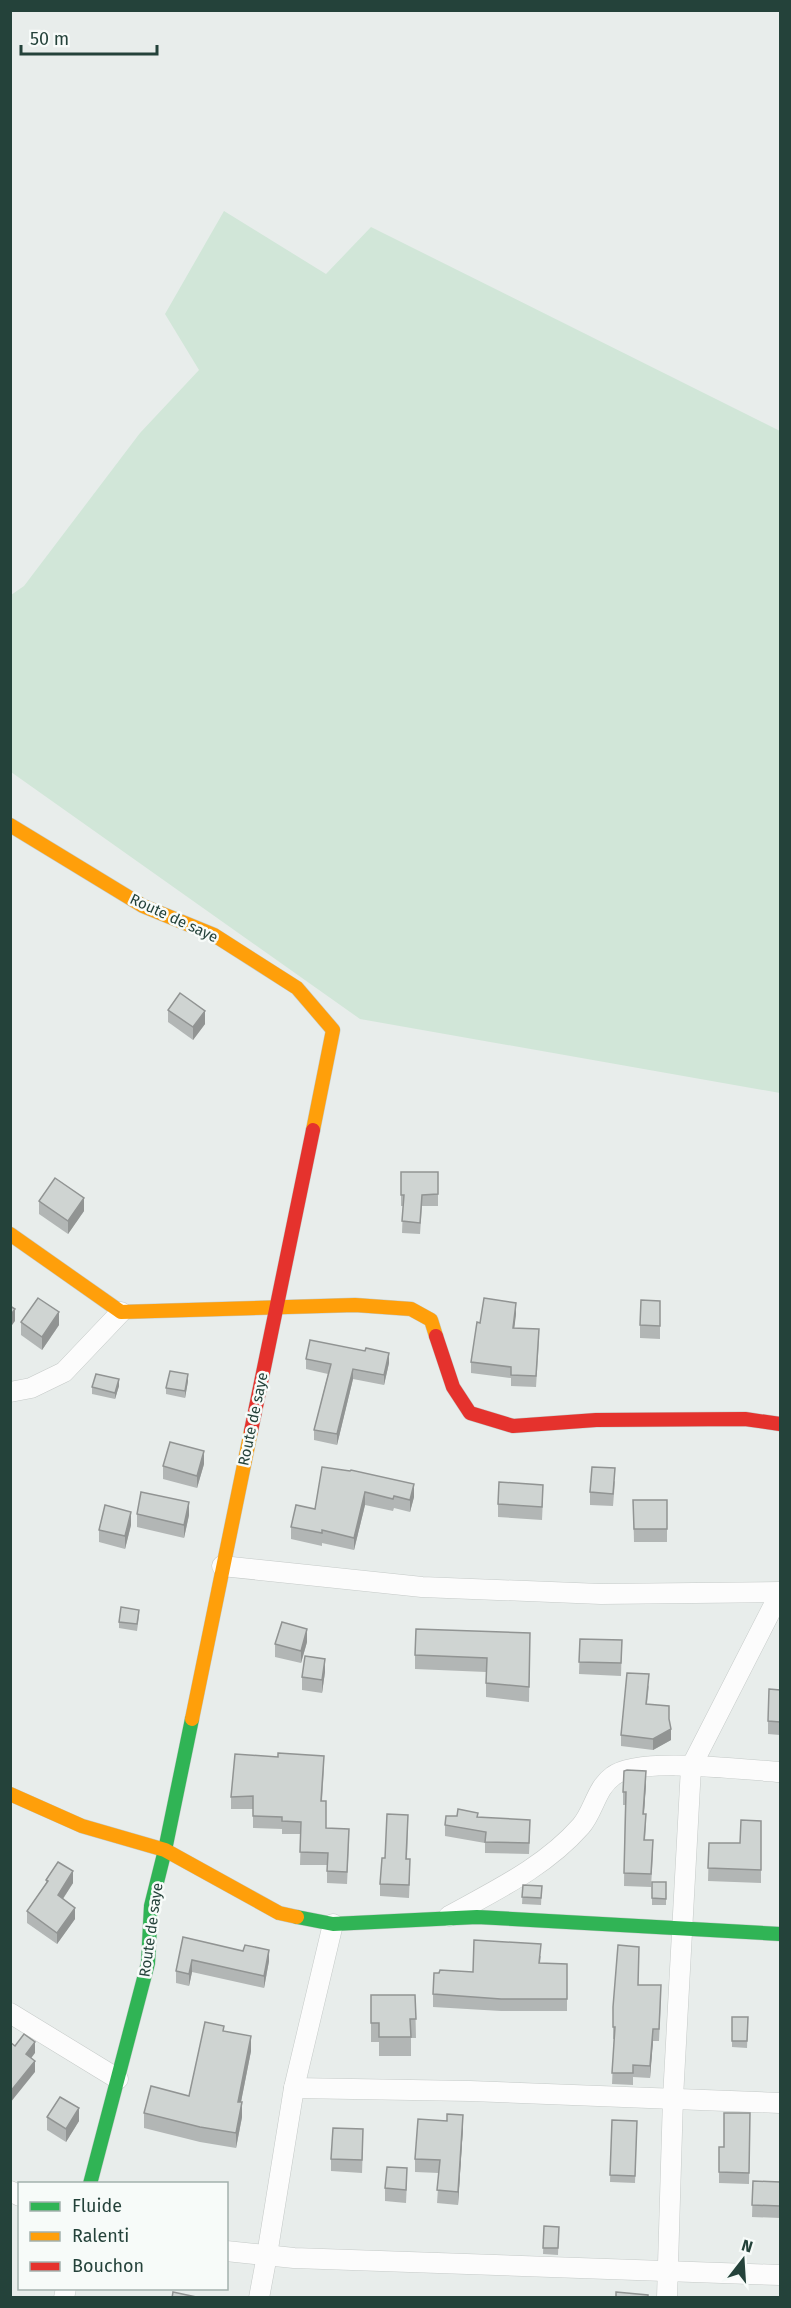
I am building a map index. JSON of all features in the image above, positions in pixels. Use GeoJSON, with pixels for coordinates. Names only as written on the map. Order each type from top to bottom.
{"type":"FeatureCollection","features":[{"type":"Feature","properties":{"kind":"street","name":"Route de saye"},"geometry":{"type":"LineString","coordinates":[[10,825],[143,906],[214,935],[297,988],[333,1030],[165,1850],[151,1906],[148,1964],[91,2182]]}},
{"type":"Feature","properties":{"kind":"street"},"geometry":{"type":"LineString","coordinates":[[10,1234],[121,1312],[355,1305],[411,1309],[432,1320],[453,1387],[470,1413],[513,1426],[596,1420],[722,1419],[745,1419],[780,1424]]}},
{"type":"Feature","properties":{"kind":"street"},"geometry":{"type":"LineString","coordinates":[[10,1392],[31,1388],[64,1372],[121,1312]]}},
{"type":"Feature","properties":{"kind":"street"},"geometry":{"type":"LineString","coordinates":[[222,1566],[422,1587],[601,1594],[780,1592],[691,1767],[673,2098],[667,2298]]}},
{"type":"Feature","properties":{"kind":"street"},"geometry":{"type":"LineString","coordinates":[[445,1918],[536,1867],[582,1825],[601,1790],[613,1775],[641,1766],[780,1772]]}},
{"type":"Feature","properties":{"kind":"street"},"geometry":{"type":"LineString","coordinates":[[10,1794],[82,1826],[165,1850],[279,1913],[333,1924],[477,1917],[780,1934]]}},
{"type":"Feature","properties":{"kind":"street"},"geometry":{"type":"LineString","coordinates":[[259,2298],[294,2088],[333,1924]]}},
{"type":"Feature","properties":{"kind":"street"},"geometry":{"type":"LineString","coordinates":[[10,2013],[118,2079]]}},
{"type":"Feature","properties":{"kind":"street"},"geometry":{"type":"LineString","coordinates":[[294,2088],[470,2091],[780,2103]]}},
{"type":"Feature","properties":{"kind":"street"},"geometry":{"type":"LineString","coordinates":[[228,2251],[267,2255],[780,2275]]}},
{"type":"Feature","properties":{"kind":"green space"},"geometry":{"type":"Polygon","coordinates":[[[224,211],[326,274],[371,227],[780,431],[780,1093],[360,1019],[11,772],[11,595],[24,586],[140,433],[199,370],[165,314],[224,211]]]}},
{"type":"Feature","properties":{"kind":"building"},"geometry":{"type":"Polygon","coordinates":[[[180,993],[205,1011],[193,1027],[168,1010],[180,993]]]}},
{"type":"Feature","properties":{"kind":"building"},"geometry":{"type":"Polygon","coordinates":[[[401,1172],[438,1172],[438,1194],[422,1195],[420,1223],[402,1221],[404,1195],[401,1195],[401,1172]]]}},
{"type":"Feature","properties":{"kind":"building"},"geometry":{"type":"Polygon","coordinates":[[[55,1178],[84,1198],[68,1221],[39,1201],[55,1178]]]}},
{"type":"Feature","properties":{"kind":"building"},"geometry":{"type":"Polygon","coordinates":[[[38,1298],[59,1312],[42,1337],[21,1322],[38,1298]]]}},
{"type":"Feature","properties":{"kind":"building"},"geometry":{"type":"Polygon","coordinates":[[[484,1298],[516,1303],[513,1328],[539,1329],[536,1376],[511,1375],[511,1367],[471,1362],[477,1322],[480,1323],[484,1298]]]}},
{"type":"Feature","properties":{"kind":"building"},"geometry":{"type":"Polygon","coordinates":[[[641,1300],[660,1301],[660,1326],[640,1325],[641,1300]]]}},
{"type":"Feature","properties":{"kind":"building"},"geometry":{"type":"Polygon","coordinates":[[[10,1306],[15,1309],[10,1316],[10,1306]]]}},
{"type":"Feature","properties":{"kind":"building"},"geometry":{"type":"Polygon","coordinates":[[[310,1340],[365,1351],[366,1348],[389,1353],[384,1375],[353,1369],[337,1434],[314,1430],[331,1364],[306,1359],[310,1340]]]}},
{"type":"Feature","properties":{"kind":"building"},"geometry":{"type":"Polygon","coordinates":[[[170,1371],[188,1374],[185,1391],[166,1388],[170,1371]]]}},
{"type":"Feature","properties":{"kind":"building"},"geometry":{"type":"Polygon","coordinates":[[[96,1374],[119,1379],[115,1393],[92,1387],[96,1374]]]}},
{"type":"Feature","properties":{"kind":"building"},"geometry":{"type":"Polygon","coordinates":[[[170,1442],[204,1451],[197,1476],[163,1466],[170,1442]]]}},
{"type":"Feature","properties":{"kind":"building"},"geometry":{"type":"Polygon","coordinates":[[[322,1467],[351,1470],[414,1484],[410,1500],[394,1496],[393,1499],[365,1492],[354,1538],[322,1530],[322,1533],[291,1527],[296,1505],[315,1509],[322,1467]]]}},
{"type":"Feature","properties":{"kind":"building"},"geometry":{"type":"Polygon","coordinates":[[[592,1467],[615,1468],[613,1494],[590,1492],[592,1467]]]}},
{"type":"Feature","properties":{"kind":"building"},"geometry":{"type":"Polygon","coordinates":[[[499,1482],[543,1485],[542,1507],[498,1504],[499,1482]]]}},
{"type":"Feature","properties":{"kind":"building"},"geometry":{"type":"Polygon","coordinates":[[[141,1492],[189,1502],[184,1525],[137,1514],[141,1492]]]}},
{"type":"Feature","properties":{"kind":"building"},"geometry":{"type":"Polygon","coordinates":[[[633,1500],[667,1500],[667,1529],[634,1529],[633,1500]]]}},
{"type":"Feature","properties":{"kind":"building"},"geometry":{"type":"Polygon","coordinates":[[[105,1505],[131,1512],[125,1536],[99,1530],[105,1505]]]}},
{"type":"Feature","properties":{"kind":"building"},"geometry":{"type":"Polygon","coordinates":[[[121,1607],[139,1610],[137,1624],[119,1622],[121,1607]]]}},
{"type":"Feature","properties":{"kind":"building"},"geometry":{"type":"Polygon","coordinates":[[[282,1622],[307,1629],[301,1651],[275,1644],[282,1622]]]}},
{"type":"Feature","properties":{"kind":"building"},"geometry":{"type":"Polygon","coordinates":[[[416,1629],[530,1633],[529,1687],[486,1683],[487,1658],[415,1655],[416,1629]]]}},
{"type":"Feature","properties":{"kind":"building"},"geometry":{"type":"Polygon","coordinates":[[[580,1639],[622,1640],[621,1663],[579,1662],[580,1639]]]}},
{"type":"Feature","properties":{"kind":"building"},"geometry":{"type":"Polygon","coordinates":[[[305,1656],[325,1659],[322,1680],[302,1677],[305,1656]]]}},
{"type":"Feature","properties":{"kind":"building"},"geometry":{"type":"Polygon","coordinates":[[[627,1673],[649,1674],[646,1704],[669,1706],[671,1729],[653,1739],[621,1735],[627,1673]]]}},
{"type":"Feature","properties":{"kind":"building"},"geometry":{"type":"Polygon","coordinates":[[[769,1689],[780,1690],[780,1722],[768,1721],[769,1689]]]}},
{"type":"Feature","properties":{"kind":"building"},"geometry":{"type":"Polygon","coordinates":[[[278,1753],[324,1756],[321,1801],[326,1801],[326,1828],[349,1829],[347,1872],[327,1871],[328,1853],[300,1852],[301,1822],[282,1821],[282,1817],[253,1816],[253,1796],[231,1797],[235,1754],[278,1757],[278,1753]]]}},
{"type":"Feature","properties":{"kind":"building"},"geometry":{"type":"Polygon","coordinates":[[[624,1771],[646,1771],[644,1840],[653,1840],[651,1874],[624,1873],[626,1792],[623,1792],[624,1771]]]}},
{"type":"Feature","properties":{"kind":"building"},"geometry":{"type":"Polygon","coordinates":[[[458,1809],[478,1813],[477,1817],[530,1820],[529,1843],[485,1842],[486,1832],[445,1825],[446,1816],[457,1816],[458,1809]]]}},
{"type":"Feature","properties":{"kind":"building"},"geometry":{"type":"Polygon","coordinates":[[[387,1814],[408,1815],[406,1859],[410,1859],[409,1885],[380,1884],[382,1858],[385,1858],[387,1814]]]}},
{"type":"Feature","properties":{"kind":"building"},"geometry":{"type":"Polygon","coordinates":[[[741,1820],[761,1821],[761,1870],[708,1868],[709,1843],[740,1843],[741,1820]]]}},
{"type":"Feature","properties":{"kind":"building"},"geometry":{"type":"Polygon","coordinates":[[[58,1862],[73,1871],[58,1895],[75,1908],[57,1933],[27,1911],[58,1862]]]}},
{"type":"Feature","properties":{"kind":"building"},"geometry":{"type":"Polygon","coordinates":[[[652,1882],[666,1882],[666,1899],[652,1898],[652,1882]]]}},
{"type":"Feature","properties":{"kind":"building"},"geometry":{"type":"Polygon","coordinates":[[[523,1885],[542,1886],[541,1898],[522,1897],[523,1885]]]}},
{"type":"Feature","properties":{"kind":"building"},"geometry":{"type":"Polygon","coordinates":[[[183,1937],[243,1951],[245,1945],[269,1950],[264,1976],[192,1960],[189,1974],[176,1971],[183,1937]]]}},
{"type":"Feature","properties":{"kind":"building"},"geometry":{"type":"Polygon","coordinates":[[[474,1940],[541,1944],[539,1963],[567,1964],[567,1999],[501,1999],[433,1994],[434,1973],[439,1973],[440,1970],[473,1972],[474,1940]]]}},
{"type":"Feature","properties":{"kind":"building"},"geometry":{"type":"Polygon","coordinates":[[[618,1945],[639,1947],[638,1985],[661,1985],[659,2029],[653,2029],[650,2066],[633,2065],[633,2073],[612,2073],[615,2027],[613,2027],[613,2007],[618,1945]]]}},
{"type":"Feature","properties":{"kind":"building"},"geometry":{"type":"Polygon","coordinates":[[[371,1995],[415,1995],[416,2019],[410,2019],[411,2037],[379,2037],[379,2023],[371,2023],[371,1995]]]}},
{"type":"Feature","properties":{"kind":"building"},"geometry":{"type":"Polygon","coordinates":[[[732,2017],[748,2017],[747,2041],[732,2041],[732,2017]]]}},
{"type":"Feature","properties":{"kind":"building"},"geometry":{"type":"Polygon","coordinates":[[[205,2022],[224,2026],[223,2031],[251,2036],[238,2102],[242,2102],[236,2133],[144,2113],[151,2086],[189,2096],[205,2022]]]}},
{"type":"Feature","properties":{"kind":"building"},"geometry":{"type":"Polygon","coordinates":[[[24,2034],[35,2042],[26,2054],[35,2061],[10,2092],[10,2042],[15,2046],[24,2034]]]}},
{"type":"Feature","properties":{"kind":"building"},"geometry":{"type":"Polygon","coordinates":[[[60,2097],[79,2108],[66,2129],[47,2117],[60,2097]]]}},
{"type":"Feature","properties":{"kind":"building"},"geometry":{"type":"Polygon","coordinates":[[[724,2113],[750,2113],[749,2173],[719,2172],[719,2147],[724,2147],[724,2113]]]}},
{"type":"Feature","properties":{"kind":"building"},"geometry":{"type":"Polygon","coordinates":[[[447,2114],[463,2115],[458,2192],[437,2190],[440,2160],[415,2159],[418,2119],[447,2121],[447,2114]]]}},
{"type":"Feature","properties":{"kind":"building"},"geometry":{"type":"Polygon","coordinates":[[[612,2120],[637,2121],[635,2176],[610,2175],[612,2120]]]}},
{"type":"Feature","properties":{"kind":"building"},"geometry":{"type":"Polygon","coordinates":[[[333,2128],[363,2129],[362,2160],[331,2159],[333,2128]]]}},
{"type":"Feature","properties":{"kind":"building"},"geometry":{"type":"Polygon","coordinates":[[[387,2167],[407,2168],[406,2190],[385,2188],[387,2167]]]}},
{"type":"Feature","properties":{"kind":"building"},"geometry":{"type":"Polygon","coordinates":[[[753,2181],[780,2182],[780,2206],[752,2205],[753,2181]]]}},
{"type":"Feature","properties":{"kind":"building"},"geometry":{"type":"Polygon","coordinates":[[[544,2226],[559,2227],[558,2248],[543,2248],[544,2226]]]}},
{"type":"Feature","properties":{"kind":"building"},"geometry":{"type":"Polygon","coordinates":[[[173,2292],[201,2298],[172,2298],[173,2292]]]}},
{"type":"Feature","properties":{"kind":"building"},"geometry":{"type":"Polygon","coordinates":[[[616,2292],[648,2295],[648,2298],[616,2298],[616,2292]]]}},
{"type":"Feature","properties":{"kind":"traffic: fast"},"geometry":{"type":"LineString","coordinates":[[91,2182],[148,1963],[151,1906],[192,1719]]}},
{"type":"Feature","properties":{"kind":"traffic: fast"},"geometry":{"type":"LineString","coordinates":[[297,1917],[333,1924],[477,1917],[780,1934]]}},
{"type":"Feature","properties":{"kind":"traffic: slow"},"geometry":{"type":"LineString","coordinates":[[10,825],[143,906],[214,935],[297,988],[333,1030],[313,1130]]}},
{"type":"Feature","properties":{"kind":"traffic: slow"},"geometry":{"type":"LineString","coordinates":[[10,1234],[121,1312],[355,1305],[411,1309],[431,1320],[436,1336]]}},
{"type":"Feature","properties":{"kind":"traffic: slow"},"geometry":{"type":"LineString","coordinates":[[192,1719],[251,1431]]}},
{"type":"Feature","properties":{"kind":"traffic: slow"},"geometry":{"type":"LineString","coordinates":[[10,1794],[82,1826],[165,1850],[279,1913],[297,1917]]}},
{"type":"Feature","properties":{"kind":"traffic: jam"},"geometry":{"type":"LineString","coordinates":[[251,1431],[313,1130]]}},
{"type":"Feature","properties":{"kind":"traffic: jam"},"geometry":{"type":"LineString","coordinates":[[436,1336],[453,1387],[470,1413],[513,1426],[596,1420],[745,1419],[780,1424]]}}]}
